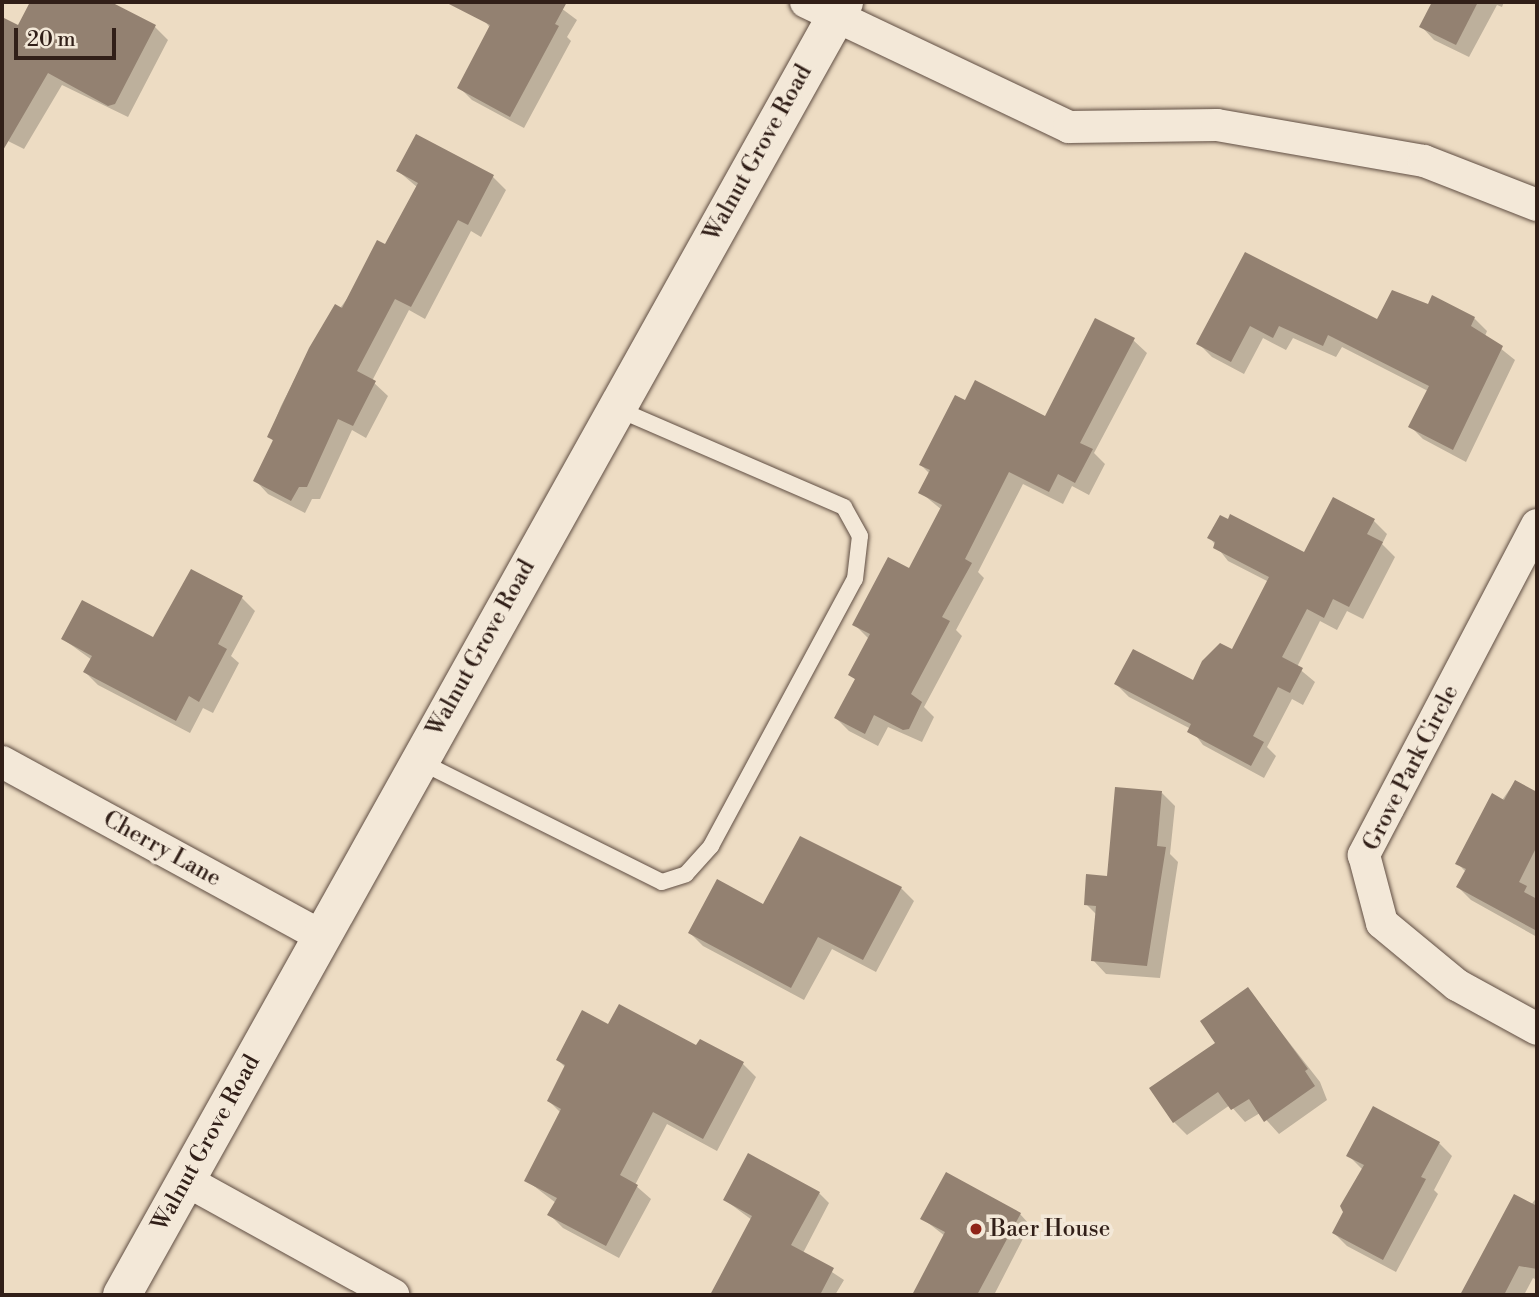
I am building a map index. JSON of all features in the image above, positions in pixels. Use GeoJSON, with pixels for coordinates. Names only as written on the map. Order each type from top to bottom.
{"type":"FeatureCollection","features":[{"type":"Feature","properties":{"kind":"main road","name":"Walnut Grove Road"},"geometry":{"type":"LineString","coordinates":[[122,1295],[615,408],[828,6]]}},
{"type":"Feature","properties":{"kind":"street"},"geometry":{"type":"LineString","coordinates":[[828,6],[1069,127],[1230,128],[1424,161],[1537,205]]}},
{"type":"Feature","properties":{"kind":"street","name":"Grove Park Circle"},"geometry":{"type":"LineString","coordinates":[[1537,525],[1364,855],[1382,923],[1457,985],[1537,1029]]}},
{"type":"Feature","properties":{"kind":"street","name":"Cherry Lane"},"geometry":{"type":"LineString","coordinates":[[2,762],[323,937]]}},
{"type":"Feature","properties":{"kind":"street"},"geometry":{"type":"LineString","coordinates":[[185,1180],[393,1295]]}},
{"type":"Feature","properties":{"kind":"lane"},"geometry":{"type":"LineString","coordinates":[[419,761],[662,882],[686,874],[711,846],[855,579],[860,536],[844,507],[615,408]]}},
{"type":"Feature","properties":{"kind":"building"},"geometry":{"type":"Polygon","coordinates":[[[30,2],[111,2],[156,25],[115,104],[108,106],[48,73],[2,152],[2,17],[18,25],[30,2]]]}},
{"type":"Feature","properties":{"kind":"building"},"geometry":{"type":"Polygon","coordinates":[[[445,2],[567,2],[555,24],[559,26],[510,117],[457,88],[490,25],[445,2]]]}},
{"type":"Feature","properties":{"kind":"building"},"geometry":{"type":"Polygon","coordinates":[[[1432,2],[1478,2],[1456,45],[1419,27],[1432,2]]]}},
{"type":"Feature","properties":{"kind":"building"},"geometry":{"type":"Polygon","coordinates":[[[416,134],[494,175],[468,225],[458,220],[411,307],[395,299],[357,371],[376,381],[353,426],[338,419],[307,487],[299,487],[291,501],[253,481],[273,440],[267,437],[309,348],[335,304],[342,308],[377,240],[385,244],[418,183],[396,171],[416,134]]]}},
{"type":"Feature","properties":{"kind":"building"},"geometry":{"type":"Polygon","coordinates":[[[1245,252],[1377,319],[1392,290],[1428,304],[1432,295],[1475,317],[1471,326],[1503,346],[1453,450],[1408,427],[1429,386],[1328,335],[1323,346],[1279,326],[1273,338],[1250,326],[1231,362],[1196,344],[1245,252]]]}},
{"type":"Feature","properties":{"kind":"building"},"geometry":{"type":"Polygon","coordinates":[[[1095,318],[1135,338],[1080,443],[1093,449],[1075,483],[1058,474],[1049,492],[1009,472],[965,559],[972,563],[942,617],[950,621],[911,694],[922,702],[909,729],[903,730],[874,715],[865,734],[834,718],[855,679],[848,675],[870,634],[852,625],[888,557],[909,568],[942,505],[918,493],[930,470],[919,465],[955,395],[965,400],[975,380],[1045,416],[1095,318]]]}},
{"type":"Feature","properties":{"kind":"building"},"geometry":{"type":"Polygon","coordinates":[[[1333,497],[1375,519],[1367,534],[1383,542],[1349,607],[1333,599],[1324,618],[1307,609],[1282,657],[1303,668],[1290,693],[1278,687],[1253,736],[1264,742],[1251,766],[1187,732],[1191,724],[1114,684],[1133,649],[1193,680],[1202,661],[1220,643],[1232,649],[1269,577],[1213,548],[1215,542],[1207,538],[1220,515],[1228,519],[1230,514],[1304,552],[1333,497]]]}},
{"type":"Feature","properties":{"kind":"building"},"geometry":{"type":"Polygon","coordinates":[[[191,569],[243,596],[218,644],[227,649],[199,702],[189,696],[176,721],[83,672],[92,656],[61,639],[82,600],[153,637],[191,569]]]}},
{"type":"Feature","properties":{"kind":"building"},"geometry":{"type":"Polygon","coordinates":[[[1515,780],[1537,792],[1537,846],[1519,882],[1527,886],[1524,892],[1537,899],[1537,931],[1456,887],[1466,869],[1455,864],[1492,793],[1504,800],[1515,780]]]}},
{"type":"Feature","properties":{"kind":"building"},"geometry":{"type":"Polygon","coordinates":[[[1115,787],[1162,791],[1157,846],[1166,847],[1147,966],[1091,961],[1096,906],[1084,905],[1086,874],[1107,876],[1115,787]]]}},
{"type":"Feature","properties":{"kind":"building"},"geometry":{"type":"Polygon","coordinates":[[[800,836],[902,887],[863,960],[818,937],[791,988],[688,933],[717,879],[763,904],[800,836]]]}},
{"type":"Feature","properties":{"kind":"building"},"geometry":{"type":"Polygon","coordinates":[[[1248,987],[1308,1069],[1305,1071],[1315,1086],[1264,1122],[1249,1099],[1231,1110],[1218,1092],[1173,1123],[1149,1088],[1215,1043],[1200,1021],[1248,987]]]}},
{"type":"Feature","properties":{"kind":"building"},"geometry":{"type":"Polygon","coordinates":[[[619,1004],[696,1045],[700,1039],[744,1062],[703,1139],[653,1112],[620,1175],[638,1185],[606,1246],[547,1215],[557,1198],[524,1181],[561,1109],[547,1101],[565,1065],[556,1060],[582,1010],[608,1024],[619,1004]]]}},
{"type":"Feature","properties":{"kind":"building"},"geometry":{"type":"Polygon","coordinates":[[[1373,1106],[1440,1142],[1421,1177],[1426,1179],[1383,1260],[1332,1233],[1343,1212],[1340,1206],[1364,1165],[1346,1156],[1373,1106]]]}},
{"type":"Feature","properties":{"kind":"building"},"geometry":{"type":"Polygon","coordinates":[[[748,1153],[820,1192],[791,1245],[834,1268],[820,1295],[710,1295],[752,1216],[723,1200],[748,1153]]]}},
{"type":"Feature","properties":{"kind":"building","name":"Baer House"},"geometry":{"type":"Polygon","coordinates":[[[946,1172],[1021,1213],[977,1295],[912,1295],[945,1232],[920,1219],[946,1172]]]}},
{"type":"Feature","properties":{"kind":"building"},"geometry":{"type":"Polygon","coordinates":[[[1514,1194],[1537,1206],[1537,1269],[1519,1266],[1504,1295],[1460,1295],[1514,1194]]]}},
{"type":"Feature","properties":{"kind":"place","name":"Baer House"},"geometry":{"type":"Point","coordinates":[976,1229]}}]}
